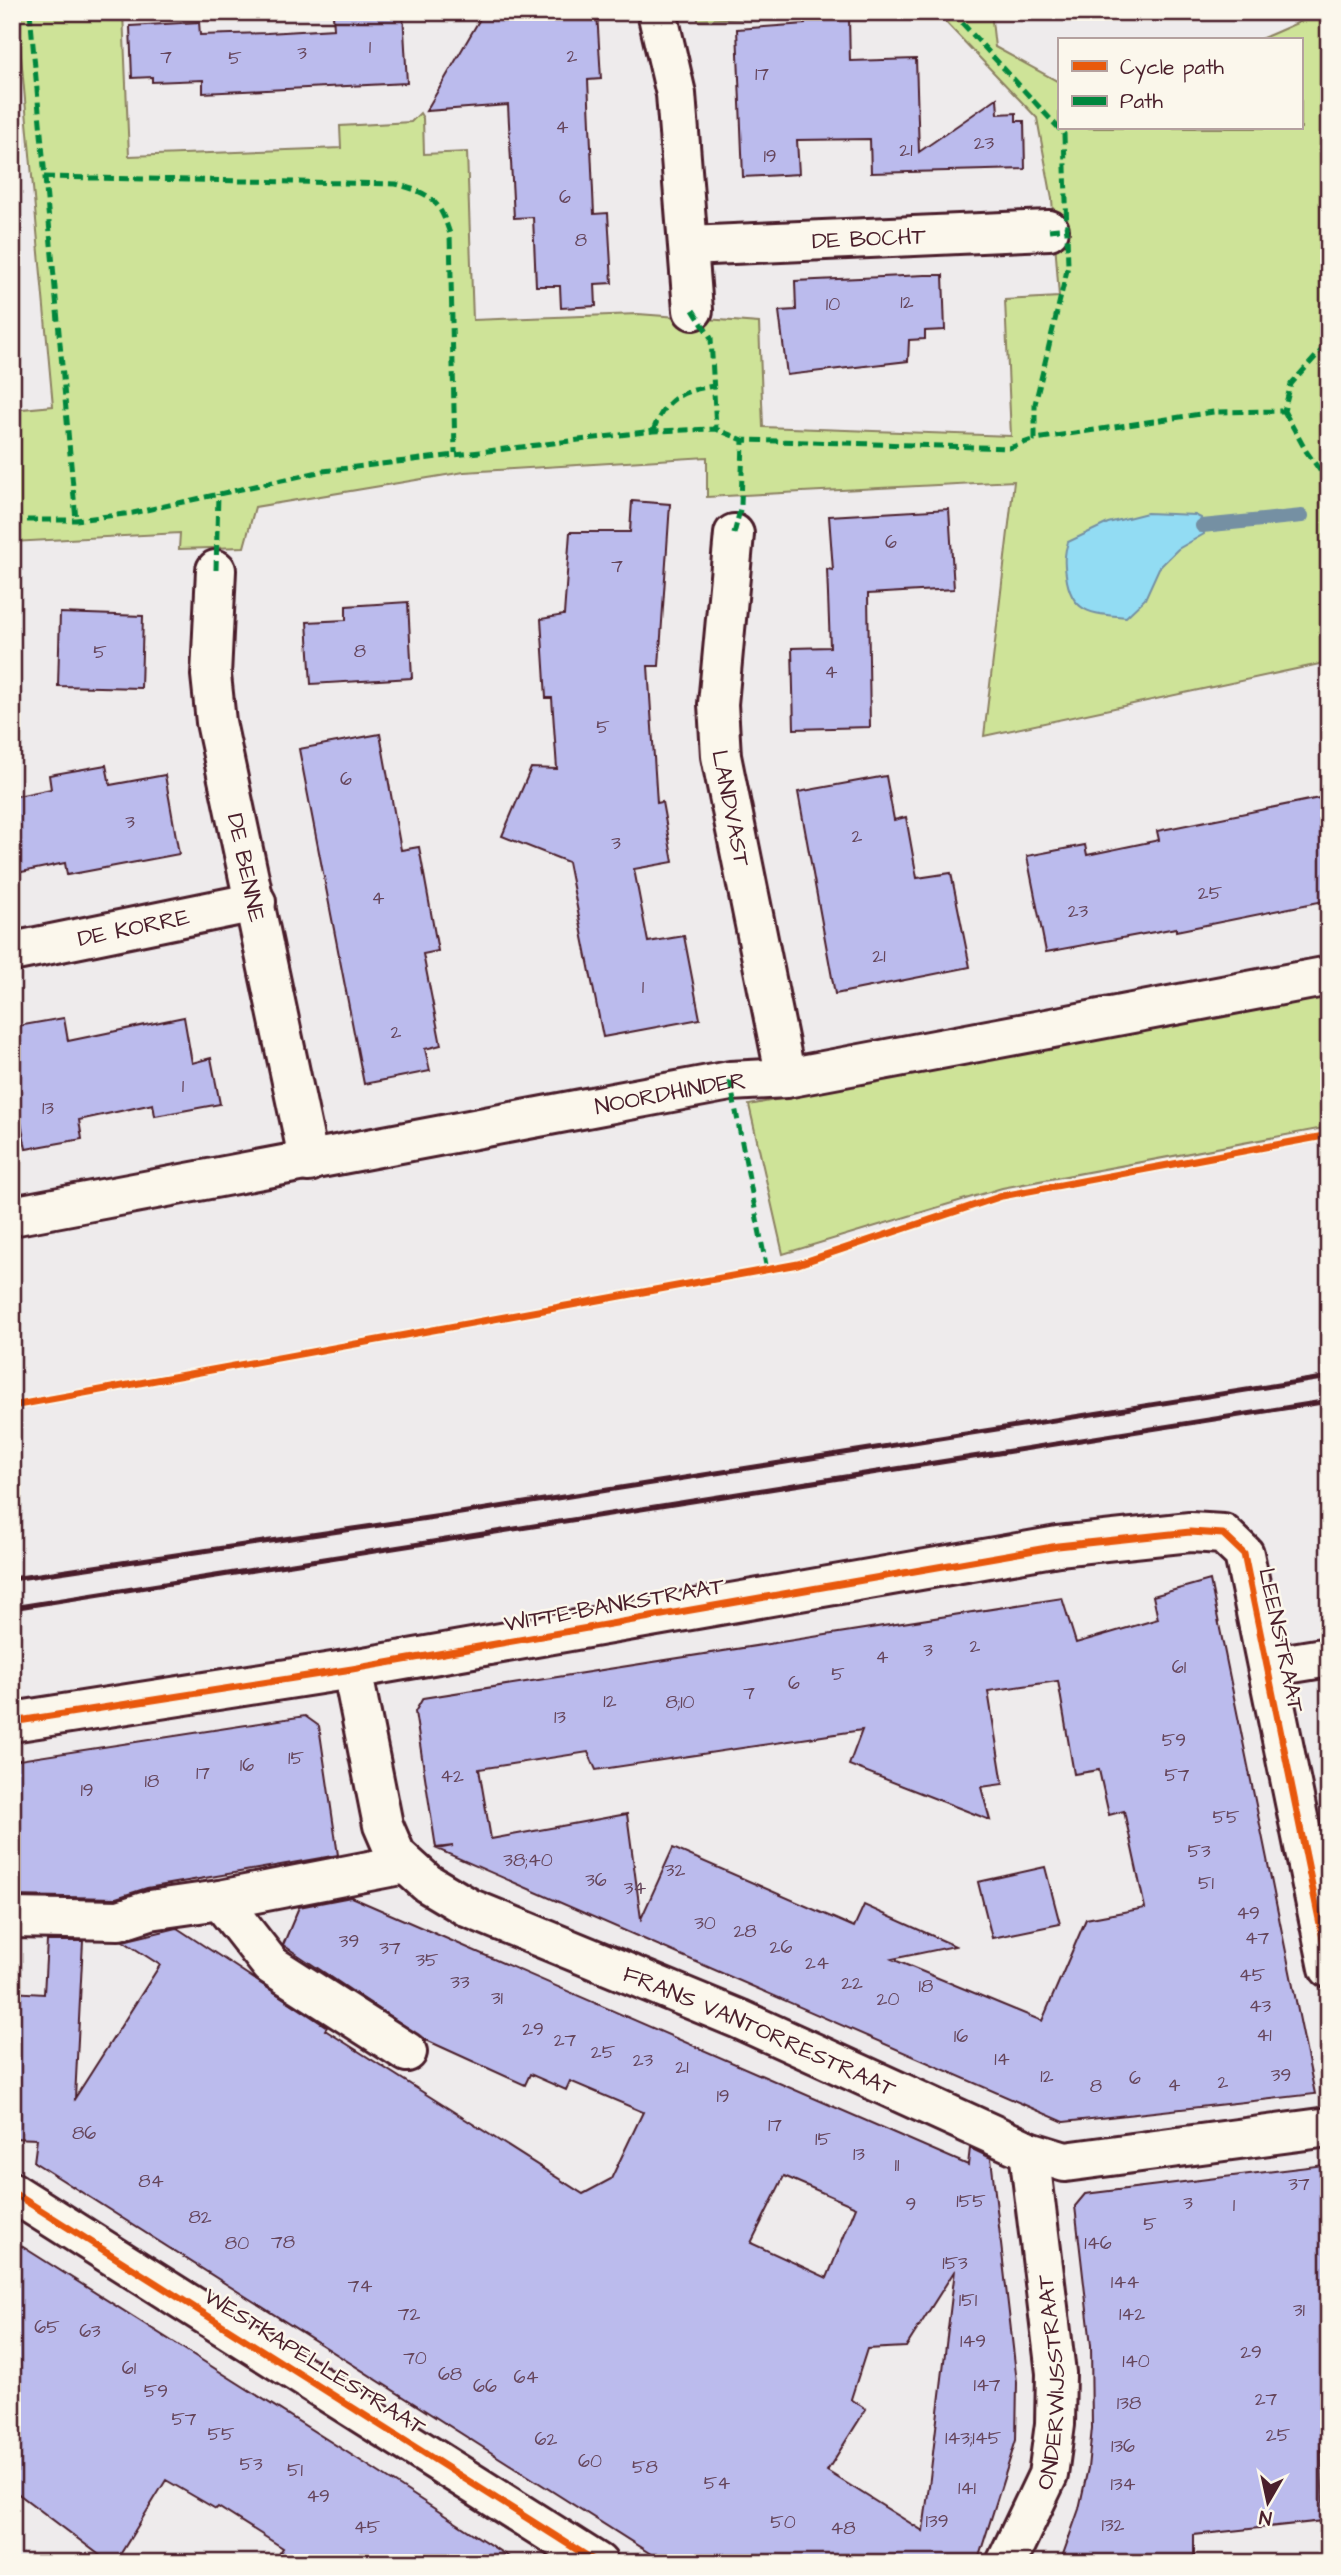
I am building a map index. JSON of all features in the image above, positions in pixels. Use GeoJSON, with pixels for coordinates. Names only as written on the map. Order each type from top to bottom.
{"type":"FeatureCollection","features":[{"type":"Feature","properties":{"kind":"street"},"geometry":{"type":"LineString","coordinates":[[657,12],[676,94],[693,310]]}},
{"type":"Feature","properties":{"kind":"street","name":"DE BOCHT"},"geometry":{"type":"LineString","coordinates":[[690,246],[1049,230]]}},
{"type":"Feature","properties":{"kind":"street","name":"LANDVAST"},"geometry":{"type":"LineString","coordinates":[[734,534],[718,704],[721,756],[786,1078]]}},
{"type":"Feature","properties":{"kind":"street","name":"DE BENNE"},"geometry":{"type":"LineString","coordinates":[[216,570],[211,675],[216,722],[309,1162]]}},
{"type":"Feature","properties":{"kind":"street","name":"DE KORRE"},"geometry":{"type":"LineString","coordinates":[[12,952],[256,902]]}},
{"type":"Feature","properties":{"kind":"street","name":"NOORDHINDER"},"geometry":{"type":"LineString","coordinates":[[12,1216],[730,1081],[786,1078],[1329,976]]}},
{"type":"Feature","properties":{"kind":"street","name":"WITTE-BANKSTRAAT"},"geometry":{"type":"LineString","coordinates":[[12,1722],[352,1669],[1058,1546],[1190,1532],[1223,1534]]}},
{"type":"Feature","properties":{"kind":"street","name":"LEENSTRAAT"},"geometry":{"type":"LineString","coordinates":[[1223,1534],[1244,1554],[1329,1968]]}},
{"type":"Feature","properties":{"kind":"street"},"geometry":{"type":"LineString","coordinates":[[1268,1667],[1329,1657]]}},
{"type":"Feature","properties":{"kind":"street","name":"FRANS VANTORRESTRAAT"},"geometry":{"type":"LineString","coordinates":[[352,1669],[383,1825],[396,1855],[427,1884],[469,1908],[739,2019],[1029,2151],[1065,2162],[1329,2127]]}},
{"type":"Feature","properties":{"kind":"street"},"geometry":{"type":"LineString","coordinates":[[12,1918],[118,1920],[150,1910],[220,1900],[405,1864]]}},
{"type":"Feature","properties":{"kind":"street"},"geometry":{"type":"LineString","coordinates":[[220,1900],[271,1965],[407,2052]]}},
{"type":"Feature","properties":{"kind":"street","name":"ONDERWIJSSTRAAT"},"geometry":{"type":"LineString","coordinates":[[1006,2563],[1048,2475],[1055,2424],[1056,2372],[1029,2151]]}},
{"type":"Feature","properties":{"kind":"street","name":"WESTKAPELLESTRAAT"},"geometry":{"type":"LineString","coordinates":[[12,2192],[598,2563]]}},
{"type":"Feature","properties":{"kind":"green space"},"geometry":{"type":"Polygon","coordinates":[[[17,12],[123,12],[129,156],[341,148],[340,126],[411,122],[420,113],[423,118],[424,154],[467,152],[473,320],[638,314],[759,323],[763,427],[1011,436],[1005,300],[1059,297],[1052,199],[1037,118],[936,12],[991,12],[995,47],[1058,81],[1058,130],[1302,130],[1302,38],[1262,38],[1329,12],[1329,662],[984,736],[1014,481],[707,497],[707,457],[464,472],[255,507],[244,547],[179,549],[180,533],[12,542],[12,410],[53,406],[17,12]]]}},
{"type":"Feature","properties":{"kind":"green space"},"geometry":{"type":"Polygon","coordinates":[[[696,12],[904,12],[698,20],[696,12]]]}},
{"type":"Feature","properties":{"kind":"green space"},"geometry":{"type":"Polygon","coordinates":[[[1329,995],[1329,1127],[1002,1188],[783,1254],[749,1105],[1329,995]]]}},
{"type":"Feature","properties":{"kind":"water"},"geometry":{"type":"Polygon","coordinates":[[[1147,513],[1195,515],[1201,518],[1204,534],[1178,549],[1159,568],[1145,599],[1126,617],[1103,615],[1085,609],[1078,604],[1069,588],[1065,562],[1068,542],[1108,523],[1147,513]]]}},
{"type":"Feature","properties":{"kind":"building"},"geometry":{"type":"Polygon","coordinates":[[[403,12],[407,83],[203,93],[203,80],[152,82],[152,77],[132,78],[130,26],[199,22],[200,35],[267,33],[334,29],[333,15],[403,12]]]}},
{"type":"Feature","properties":{"kind":"building"},"geometry":{"type":"Polygon","coordinates":[[[484,12],[597,12],[601,79],[588,80],[594,214],[608,213],[612,283],[595,284],[596,306],[561,308],[560,286],[536,286],[533,217],[514,218],[508,105],[426,111],[484,12]]]}},
{"type":"Feature","properties":{"kind":"building"},"geometry":{"type":"Polygon","coordinates":[[[849,18],[850,61],[916,59],[919,152],[997,98],[998,114],[1016,113],[1016,121],[1024,121],[1025,169],[871,173],[870,139],[797,140],[799,174],[743,177],[737,29],[805,24],[805,19],[849,18]]]}},
{"type":"Feature","properties":{"kind":"building"},"geometry":{"type":"Polygon","coordinates":[[[943,275],[945,330],[925,331],[925,339],[909,340],[908,361],[787,375],[779,311],[796,310],[795,281],[943,275]]]}},
{"type":"Feature","properties":{"kind":"building"},"geometry":{"type":"Polygon","coordinates":[[[632,501],[670,504],[659,666],[648,666],[657,803],[662,802],[673,862],[634,869],[648,942],[684,936],[700,1019],[603,1037],[568,862],[502,836],[531,768],[557,769],[552,698],[546,698],[541,619],[564,615],[570,532],[630,532],[632,501]]]}},
{"type":"Feature","properties":{"kind":"building"},"geometry":{"type":"Polygon","coordinates":[[[949,509],[954,589],[868,594],[870,727],[794,729],[792,648],[830,647],[827,569],[833,570],[829,516],[949,509]]]}},
{"type":"Feature","properties":{"kind":"building"},"geometry":{"type":"Polygon","coordinates":[[[408,602],[412,678],[311,684],[307,622],[346,620],[346,606],[408,602]]]}},
{"type":"Feature","properties":{"kind":"building"},"geometry":{"type":"Polygon","coordinates":[[[60,613],[143,616],[141,688],[58,686],[60,613]]]}},
{"type":"Feature","properties":{"kind":"building"},"geometry":{"type":"Polygon","coordinates":[[[380,734],[401,850],[419,847],[438,951],[423,954],[441,1045],[425,1049],[430,1071],[364,1084],[299,749],[380,734]]]}},
{"type":"Feature","properties":{"kind":"building"},"geometry":{"type":"Polygon","coordinates":[[[106,765],[110,785],[165,775],[179,854],[67,875],[65,863],[12,874],[12,797],[51,789],[49,775],[106,765]]]}},
{"type":"Feature","properties":{"kind":"building"},"geometry":{"type":"Polygon","coordinates":[[[886,776],[894,820],[906,817],[917,878],[951,873],[970,967],[835,994],[798,792],[886,776]]]}},
{"type":"Feature","properties":{"kind":"building"},"geometry":{"type":"Polygon","coordinates":[[[1329,796],[1329,900],[1176,931],[1176,928],[1046,952],[1027,856],[1085,845],[1087,855],[1159,840],[1157,831],[1329,796]]]}},
{"type":"Feature","properties":{"kind":"building"},"geometry":{"type":"Polygon","coordinates":[[[184,1017],[192,1063],[211,1058],[220,1104],[155,1116],[153,1104],[79,1120],[82,1139],[26,1149],[12,1074],[12,1027],[64,1018],[68,1041],[184,1017]]]}},
{"type":"Feature","properties":{"kind":"building"},"geometry":{"type":"Polygon","coordinates":[[[1210,1580],[1315,2094],[1064,2122],[437,1849],[453,1846],[436,1848],[415,1712],[423,1698],[1062,1598],[1076,1643],[1158,1619],[1153,1596],[1210,1580]],[[1058,1681],[988,1691],[1003,1784],[981,1787],[990,1820],[849,1765],[862,1730],[596,1770],[588,1752],[479,1769],[491,1839],[627,1814],[641,1919],[673,1848],[854,1927],[864,1905],[955,1946],[892,1959],[1042,2021],[1086,1919],[1145,1908],[1124,1811],[1109,1815],[1099,1770],[1074,1774],[1058,1681]]]}},
{"type":"Feature","properties":{"kind":"building"},"geometry":{"type":"Polygon","coordinates":[[[305,1716],[319,1726],[338,1855],[147,1888],[116,1898],[12,1896],[12,1761],[305,1716]]]}},
{"type":"Feature","properties":{"kind":"building"},"geometry":{"type":"Polygon","coordinates":[[[1045,1867],[1060,1924],[992,1938],[978,1882],[1045,1867]]]}},
{"type":"Feature","properties":{"kind":"building"},"geometry":{"type":"Polygon","coordinates":[[[351,1897],[968,2165],[970,2148],[991,2158],[1017,2382],[1016,2440],[977,2563],[665,2563],[34,2162],[37,2139],[12,2138],[12,1992],[44,1994],[47,1941],[83,1941],[75,2098],[160,1965],[123,1941],[177,1928],[327,2027],[325,2030],[583,2194],[611,2179],[643,2112],[570,2081],[566,2090],[530,2074],[525,2085],[424,2039],[283,1945],[299,1907],[351,1897]],[[784,2176],[751,2243],[827,2278],[856,2207],[784,2176]],[[955,2270],[906,2347],[867,2349],[851,2399],[866,2409],[827,2471],[923,2531],[930,2478],[955,2270]]]}},
{"type":"Feature","properties":{"kind":"building"},"geometry":{"type":"Polygon","coordinates":[[[1324,2165],[1329,2205],[1329,2390],[1321,2452],[1323,2521],[1194,2535],[1194,2563],[1060,2563],[1079,2509],[1088,2468],[1092,2428],[1091,2345],[1075,2206],[1085,2194],[1324,2165]]]}},
{"type":"Feature","properties":{"kind":"building"},"geometry":{"type":"Polygon","coordinates":[[[12,2240],[518,2563],[273,2563],[283,2548],[218,2507],[216,2509],[166,2480],[115,2563],[110,2563],[12,2489],[12,2240]]]}},
{"type":"Feature","properties":{"kind":"waterway"},"geometry":{"type":"LineString","coordinates":[[1202,526],[1302,516]]}},
{"type":"Feature","properties":{"kind":"railway"},"geometry":{"type":"LineString","coordinates":[[12,1579],[448,1515],[1329,1377]]}},
{"type":"Feature","properties":{"kind":"railway"},"geometry":{"type":"LineString","coordinates":[[12,1608],[1329,1401]]}},
{"type":"Feature","properties":{"kind":"marked path"},"geometry":{"type":"LineString","coordinates":[[30,12],[76,520]]}},
{"type":"Feature","properties":{"kind":"marked path"},"geometry":{"type":"LineString","coordinates":[[952,12],[1058,127]]}},
{"type":"Feature","properties":{"kind":"marked path"},"geometry":{"type":"LineString","coordinates":[[1060,130],[1064,134],[1068,266],[1035,404],[1035,439],[1214,412],[1284,411],[1291,384],[1329,342]]}},
{"type":"Feature","properties":{"kind":"marked path"},"geometry":{"type":"LineString","coordinates":[[44,177],[396,184],[426,195],[442,213],[450,234],[455,453]]}},
{"type":"Feature","properties":{"kind":"marked path"},"geometry":{"type":"LineString","coordinates":[[1049,230],[1067,228]]}},
{"type":"Feature","properties":{"kind":"marked path"},"geometry":{"type":"LineString","coordinates":[[693,310],[711,338],[716,429]]}},
{"type":"Feature","properties":{"kind":"marked path"},"geometry":{"type":"LineString","coordinates":[[653,431],[663,411],[676,398],[714,386]]}},
{"type":"Feature","properties":{"kind":"marked path"},"geometry":{"type":"LineString","coordinates":[[1284,411],[1306,451],[1329,483]]}},
{"type":"Feature","properties":{"kind":"marked path"},"geometry":{"type":"LineString","coordinates":[[12,520],[76,520],[133,513],[323,471],[653,431],[716,429],[743,440]]}},
{"type":"Feature","properties":{"kind":"marked path"},"geometry":{"type":"LineString","coordinates":[[734,534],[741,506],[743,440],[1009,448],[1035,439]]}},
{"type":"Feature","properties":{"kind":"marked path"},"geometry":{"type":"LineString","coordinates":[[216,570],[218,494]]}},
{"type":"Feature","properties":{"kind":"marked path"},"geometry":{"type":"LineString","coordinates":[[730,1081],[767,1270]]}},
{"type":"Feature","properties":{"kind":"cycle path"},"geometry":{"type":"LineString","coordinates":[[12,1406],[798,1264],[1002,1196],[1329,1135]]}},
{"type":"Feature","properties":{"kind":"cycle path"},"geometry":{"type":"LineString","coordinates":[[12,1722],[352,1669],[1058,1546],[1190,1532],[1223,1534],[1244,1554],[1329,1968]]}},
{"type":"Feature","properties":{"kind":"cycle path"},"geometry":{"type":"LineString","coordinates":[[12,2192],[598,2563]]}}]}
